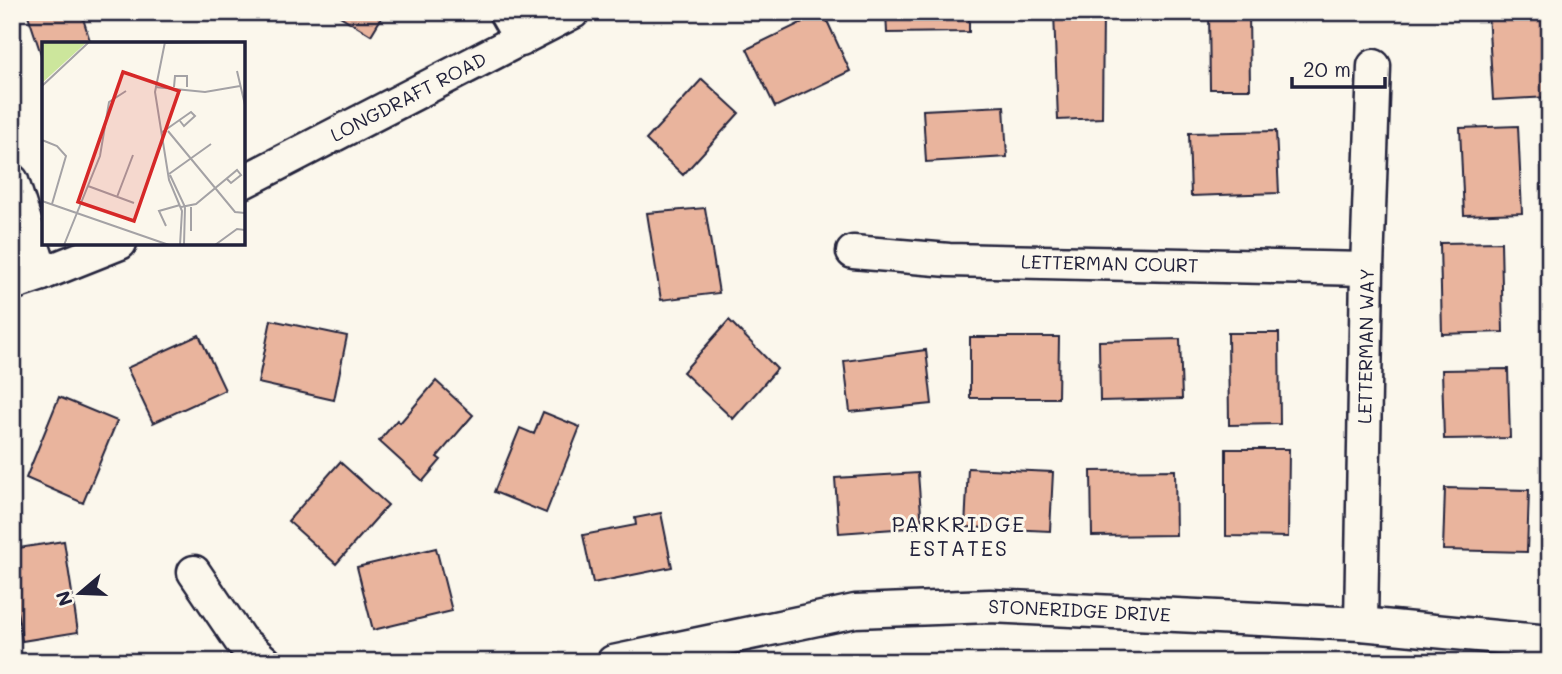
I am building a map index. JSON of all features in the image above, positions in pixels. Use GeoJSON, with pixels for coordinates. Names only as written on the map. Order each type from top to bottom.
{"type":"FeatureCollection","features":[{"type":"Feature","properties":{"kind":"street"},"geometry":{"type":"LineString","coordinates":[[505,12],[521,40]]}},
{"type":"Feature","properties":{"kind":"street","name":"LONGDRAFT ROAD"},"geometry":{"type":"LineString","coordinates":[[245,181],[573,12]]}},
{"type":"Feature","properties":{"kind":"street","name":"LETTERMAN WAY"},"geometry":{"type":"LineString","coordinates":[[1361,624],[1367,269],[1374,66]]}},
{"type":"Feature","properties":{"kind":"street"},"geometry":{"type":"LineString","coordinates":[[12,181],[43,274]]}},
{"type":"Feature","properties":{"kind":"street"},"geometry":{"type":"LineString","coordinates":[[12,284],[115,245]]}},
{"type":"Feature","properties":{"kind":"street","name":"LETTERMAN COURT"},"geometry":{"type":"LineString","coordinates":[[853,252],[949,260],[1367,269]]}},
{"type":"Feature","properties":{"kind":"street"},"geometry":{"type":"LineString","coordinates":[[194,572],[240,640],[265,662]]}},
{"type":"Feature","properties":{"kind":"street","name":"STONERIDGE DRIVE"},"geometry":{"type":"LineString","coordinates":[[614,662],[855,611],[990,606],[1361,624],[1550,642]]}},
{"type":"Feature","properties":{"kind":"building"},"geometry":{"type":"Polygon","coordinates":[[[27,12],[81,12],[90,42],[42,42],[42,57],[27,12]]]}},
{"type":"Feature","properties":{"kind":"building"},"geometry":{"type":"Polygon","coordinates":[[[343,12],[385,12],[371,35],[340,16],[343,12]]]}},
{"type":"Feature","properties":{"kind":"building"},"geometry":{"type":"Polygon","coordinates":[[[823,12],[850,71],[775,107],[747,49],[823,12]]]}},
{"type":"Feature","properties":{"kind":"building"},"geometry":{"type":"Polygon","coordinates":[[[886,12],[969,12],[969,32],[887,33],[886,12]]]}},
{"type":"Feature","properties":{"kind":"building"},"geometry":{"type":"Polygon","coordinates":[[[1054,12],[1103,12],[1102,118],[1058,120],[1054,12]]]}},
{"type":"Feature","properties":{"kind":"building"},"geometry":{"type":"Polygon","coordinates":[[[1209,12],[1249,12],[1250,89],[1210,89],[1209,12]]]}},
{"type":"Feature","properties":{"kind":"building"},"geometry":{"type":"Polygon","coordinates":[[[1488,12],[1548,12],[1550,97],[1493,100],[1488,12]]]}},
{"type":"Feature","properties":{"kind":"building"},"geometry":{"type":"Polygon","coordinates":[[[702,79],[739,113],[683,175],[646,140],[702,79]]]}},
{"type":"Feature","properties":{"kind":"building"},"geometry":{"type":"Polygon","coordinates":[[[1004,106],[1007,157],[926,162],[923,110],[1004,106]]]}},
{"type":"Feature","properties":{"kind":"building"},"geometry":{"type":"Polygon","coordinates":[[[1518,126],[1522,213],[1464,215],[1460,128],[1518,126]]]}},
{"type":"Feature","properties":{"kind":"building"},"geometry":{"type":"Polygon","coordinates":[[[1276,131],[1279,193],[1191,196],[1189,133],[1276,131]]]}},
{"type":"Feature","properties":{"kind":"building"},"geometry":{"type":"Polygon","coordinates":[[[705,208],[719,293],[661,300],[647,213],[705,208]]]}},
{"type":"Feature","properties":{"kind":"building"},"geometry":{"type":"Polygon","coordinates":[[[1501,242],[1503,332],[1442,334],[1440,243],[1501,242]]]}},
{"type":"Feature","properties":{"kind":"building"},"geometry":{"type":"Polygon","coordinates":[[[271,320],[347,336],[334,400],[258,383],[271,320]]]}},
{"type":"Feature","properties":{"kind":"building"},"geometry":{"type":"Polygon","coordinates":[[[729,320],[777,369],[733,419],[683,372],[729,320]]]}},
{"type":"Feature","properties":{"kind":"building"},"geometry":{"type":"Polygon","coordinates":[[[1228,333],[1279,333],[1280,424],[1229,425],[1228,333]]]}},
{"type":"Feature","properties":{"kind":"building"},"geometry":{"type":"Polygon","coordinates":[[[199,335],[225,390],[153,423],[127,368],[199,335]]]}},
{"type":"Feature","properties":{"kind":"building"},"geometry":{"type":"Polygon","coordinates":[[[970,337],[1059,337],[1058,398],[970,398],[970,337]]]}},
{"type":"Feature","properties":{"kind":"building"},"geometry":{"type":"Polygon","coordinates":[[[1180,339],[1182,399],[1100,401],[1099,341],[1180,339]]]}},
{"type":"Feature","properties":{"kind":"building"},"geometry":{"type":"Polygon","coordinates":[[[926,350],[932,404],[850,412],[844,361],[926,350]]]}},
{"type":"Feature","properties":{"kind":"building"},"geometry":{"type":"Polygon","coordinates":[[[1508,369],[1510,438],[1444,439],[1442,370],[1508,369]]]}},
{"type":"Feature","properties":{"kind":"building"},"geometry":{"type":"Polygon","coordinates":[[[436,381],[473,415],[437,457],[441,460],[423,481],[379,441],[397,420],[400,423],[436,381]]]}},
{"type":"Feature","properties":{"kind":"building"},"geometry":{"type":"Polygon","coordinates":[[[59,397],[117,421],[83,503],[26,478],[59,397]]]}},
{"type":"Feature","properties":{"kind":"building"},"geometry":{"type":"Polygon","coordinates":[[[543,412],[580,427],[546,513],[494,492],[520,428],[534,434],[543,412]]]}},
{"type":"Feature","properties":{"kind":"building"},"geometry":{"type":"Polygon","coordinates":[[[1226,449],[1289,449],[1288,537],[1226,536],[1226,449]]]}},
{"type":"Feature","properties":{"kind":"building"},"geometry":{"type":"Polygon","coordinates":[[[340,462],[388,505],[336,564],[288,521],[340,462]]]}},
{"type":"Feature","properties":{"kind":"building"},"geometry":{"type":"Polygon","coordinates":[[[968,468],[1053,472],[1050,531],[965,527],[968,468]]]}},
{"type":"Feature","properties":{"kind":"building"},"geometry":{"type":"Polygon","coordinates":[[[1175,470],[1176,535],[1092,536],[1091,471],[1175,470]]]}},
{"type":"Feature","properties":{"kind":"building"},"geometry":{"type":"Polygon","coordinates":[[[918,473],[922,527],[839,533],[835,478],[918,473]]]}},
{"type":"Feature","properties":{"kind":"building"},"geometry":{"type":"Polygon","coordinates":[[[1445,488],[1529,490],[1527,552],[1443,550],[1445,488]]]}},
{"type":"Feature","properties":{"kind":"building"},"geometry":{"type":"Polygon","coordinates":[[[661,513],[672,567],[593,583],[583,535],[636,525],[635,518],[661,513]]]}},
{"type":"Feature","properties":{"kind":"building"},"geometry":{"type":"Polygon","coordinates":[[[64,541],[78,632],[22,641],[12,578],[12,549],[64,541]]]}},
{"type":"Feature","properties":{"kind":"building"},"geometry":{"type":"Polygon","coordinates":[[[436,548],[452,611],[373,630],[357,567],[436,548]]]}},
{"type":"Feature","properties":{"kind":"district","name":"PARKRIDGE ESTATES"},"geometry":{"type":"Point","coordinates":[959,537]}}]}
